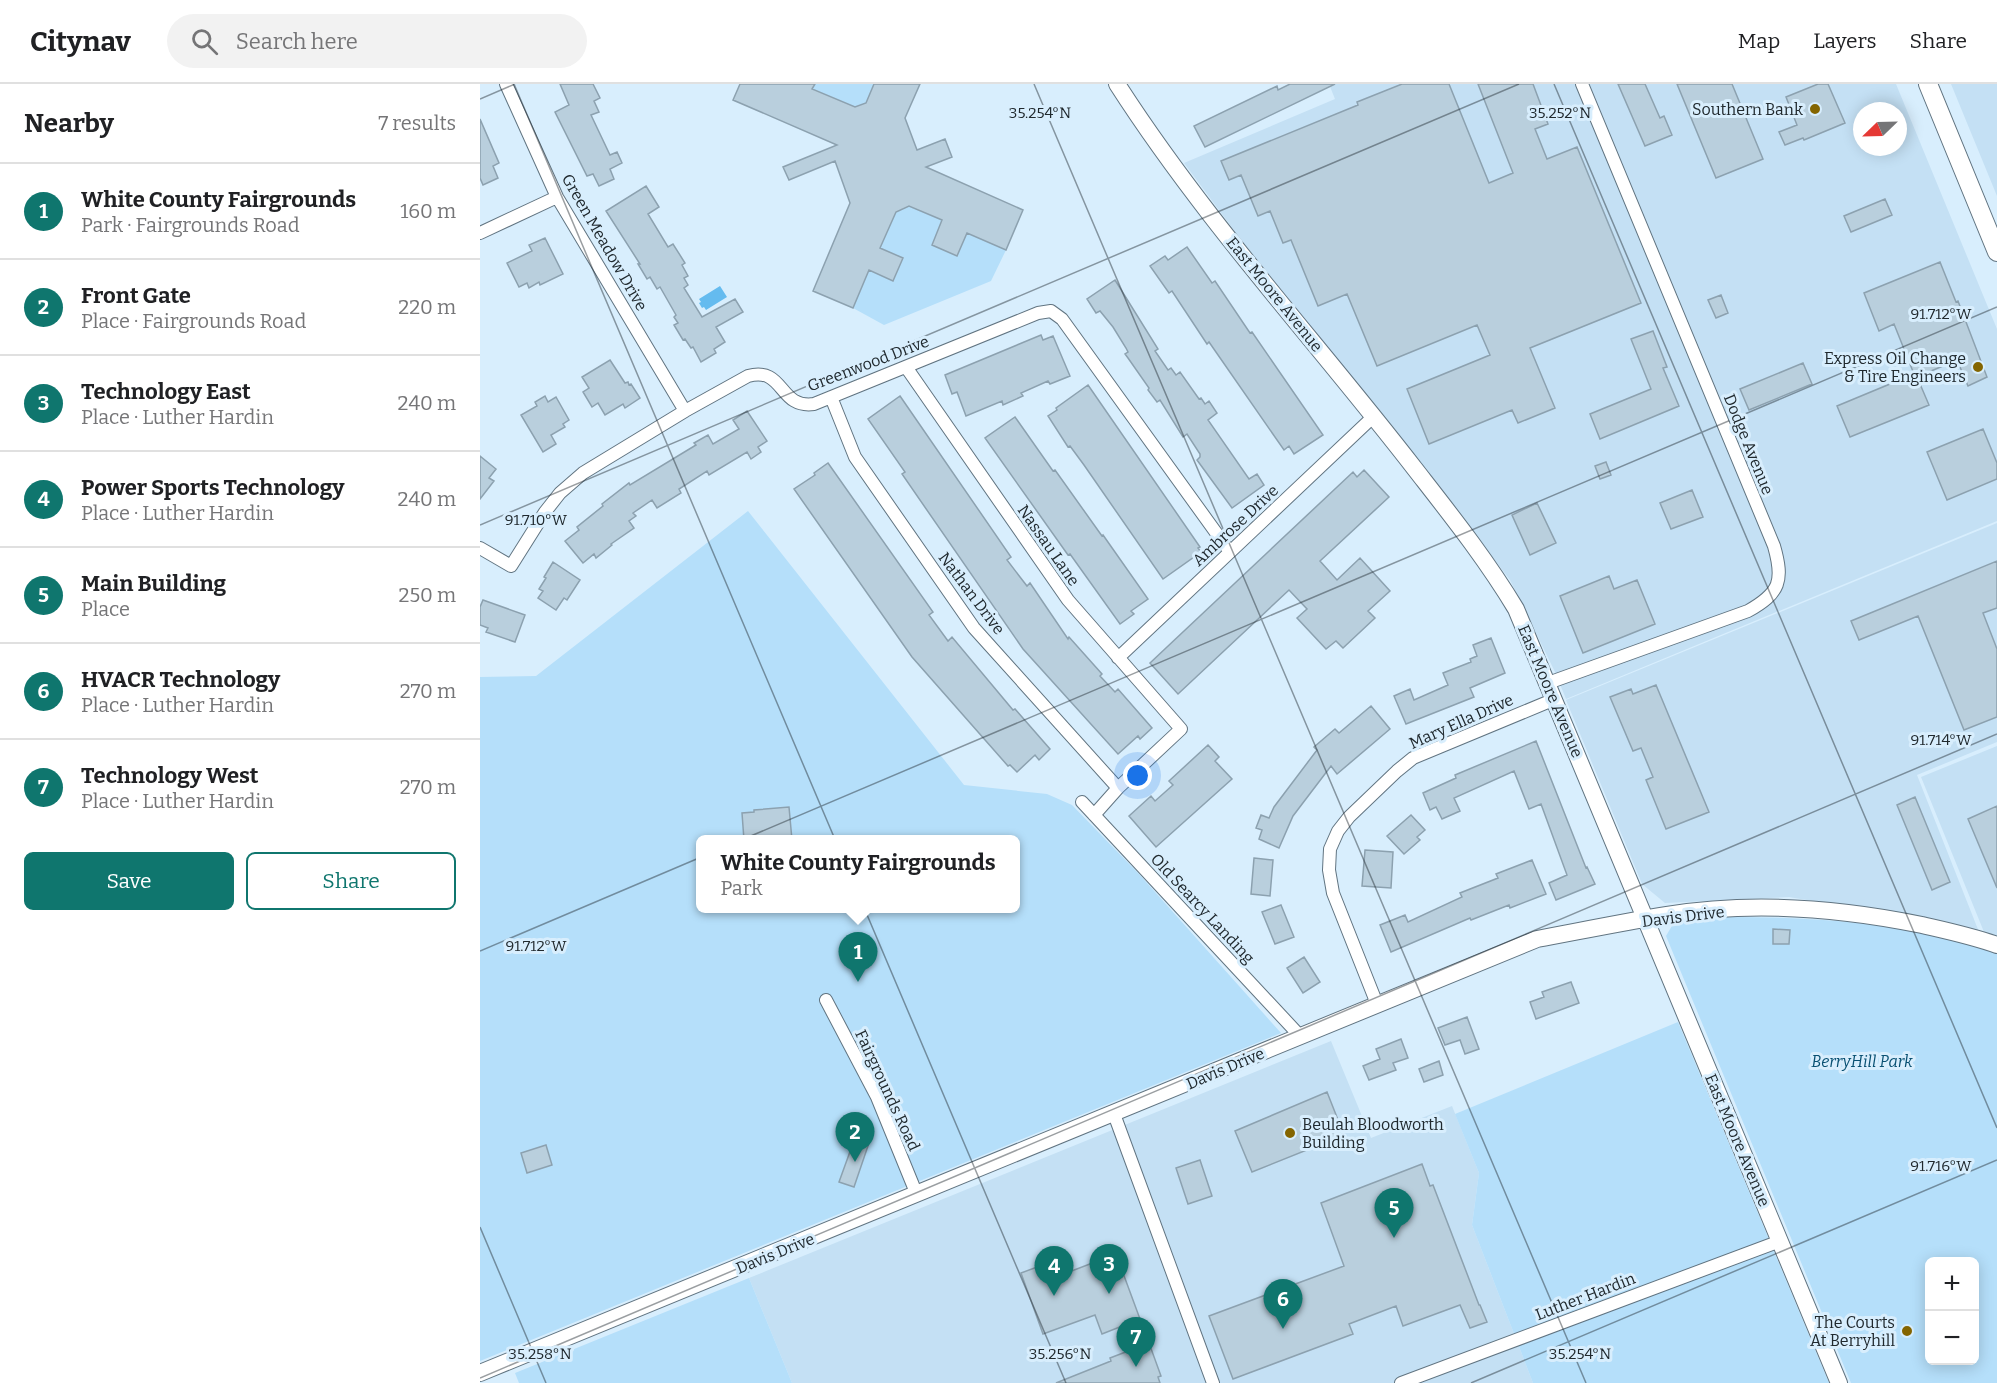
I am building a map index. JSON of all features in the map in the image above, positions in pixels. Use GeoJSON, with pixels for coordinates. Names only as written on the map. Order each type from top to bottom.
{"type":"FeatureCollection","features":[{"type":"Feature","properties":{"kind":"main road"},"geometry":{"type":"LineString","coordinates":[[1928,84],[1997,252]]}},
{"type":"Feature","properties":{"kind":"street","name":"Green Meadow Drive"},"geometry":{"type":"LineString","coordinates":[[506,84],[557,197],[685,411]]}},
{"type":"Feature","properties":{"kind":"street","name":"East Moore Avenue"},"geometry":{"type":"LineString","coordinates":[[1118,84],[1156,143],[1249,264],[1374,416],[1496,576],[1516,609],[1839,1383]]}},
{"type":"Feature","properties":{"kind":"street","name":"Dodge Avenue"},"geometry":{"type":"LineString","coordinates":[[1552,691],[1748,611],[1766,601],[1777,586],[1780,568],[1774,546],[1582,84]]}},
{"type":"Feature","properties":{"kind":"street"},"geometry":{"type":"LineString","coordinates":[[480,233],[557,197]]}},
{"type":"Feature","properties":{"kind":"street","name":"Greenwood Drive"},"geometry":{"type":"LineString","coordinates":[[480,548],[511,566],[545,512],[560,493],[583,473],[748,376],[759,373],[770,376],[795,403],[814,404],[1038,313],[1051,311],[1062,319],[1230,552]]}},
{"type":"Feature","properties":{"kind":"street","name":"Nassau Lane"},"geometry":{"type":"LineString","coordinates":[[906,367],[1068,600],[1181,729],[1118,788]]}},
{"type":"Feature","properties":{"kind":"street","name":"Nathan Drive"},"geometry":{"type":"LineString","coordinates":[[831,397],[855,457],[974,627],[1118,788]]}},
{"type":"Feature","properties":{"kind":"street","name":"Ambrose Drive"},"geometry":{"type":"LineString","coordinates":[[1118,658],[1374,416]]}},
{"type":"Feature","properties":{"kind":"street","name":"Mary Ella Drive"},"geometry":{"type":"LineString","coordinates":[[1377,1004],[1333,892],[1329,870],[1330,849],[1338,831],[1349,817],[1413,758],[1552,691]]}},
{"type":"Feature","properties":{"kind":"street"},"geometry":{"type":"LineString","coordinates":[[1094,815],[1118,788]]}},
{"type":"Feature","properties":{"kind":"street","name":"Old Searcy Landing"},"geometry":{"type":"LineString","coordinates":[[1082,802],[1300,1036]]}},
{"type":"Feature","properties":{"kind":"street","name":"Davis Drive"},"geometry":{"type":"LineString","coordinates":[[480,1373],[1537,939],[1667,915],[1714,910],[1790,908],[1872,915],[1971,936],[1997,945]]}},
{"type":"Feature","properties":{"kind":"street","name":"Fairgrounds Road"},"geometry":{"type":"LineString","coordinates":[[826,1000],[877,1097],[917,1195]]}},
{"type":"Feature","properties":{"kind":"street"},"geometry":{"type":"LineString","coordinates":[[1114,1114],[1213,1383]]}},
{"type":"Feature","properties":{"kind":"street","name":"Luther Hardin"},"geometry":{"type":"LineString","coordinates":[[1401,1383],[1780,1241]]}},
{"type":"Feature","properties":{"kind":"shaded area"},"geometry":{"type":"Polygon","coordinates":[[[1329,84],[1896,84],[1903,102],[1853,102],[1853,156],[1907,156],[1907,111],[1997,329],[1997,521],[1566,699],[1510,580],[1414,455],[1239,237],[1184,163],[1335,99],[1329,84]]]}},
{"type":"Feature","properties":{"kind":"shaded area"},"geometry":{"type":"Polygon","coordinates":[[[1951,84],[1997,84],[1997,196],[1951,84]]]}},
{"type":"Feature","properties":{"kind":"shaded area"},"geometry":{"type":"Polygon","coordinates":[[[1997,523],[1997,742],[1917,775],[1979,932],[1942,923],[1789,897],[1665,903],[1642,884],[1566,700],[1997,523]]]}},
{"type":"Feature","properties":{"kind":"shaded area"},"geometry":{"type":"Polygon","coordinates":[[[1997,746],[1997,938],[1984,932],[1921,777],[1997,746]]]}},
{"type":"Feature","properties":{"kind":"shaded area"},"geometry":{"type":"Polygon","coordinates":[[[1331,1041],[1371,1138],[1452,1106],[1479,1173],[1472,1225],[1533,1383],[792,1383],[749,1278],[1331,1041]]]}},
{"type":"Feature","properties":{"kind":"green space"},"geometry":{"type":"Polygon","coordinates":[[[815,84],[874,84],[866,103],[855,107],[812,89],[815,84]]]}},
{"type":"Feature","properties":{"kind":"green space"},"geometry":{"type":"Polygon","coordinates":[[[909,206],[942,220],[932,245],[957,256],[967,233],[1006,250],[991,281],[884,325],[853,308],[869,270],[894,280],[903,258],[880,248],[896,212],[909,206]]]}},
{"type":"Feature","properties":{"kind":"green space"},"geometry":{"type":"Polygon","coordinates":[[[748,511],[964,785],[1047,794],[1072,805],[1139,874],[1281,1033],[480,1361],[480,677],[536,676],[748,511]]]}},
{"type":"Feature","properties":{"kind":"green space","name":"BerryHill Park"},"geometry":{"type":"Polygon","coordinates":[[[1728,917],[1796,918],[1898,928],[1997,953],[1997,1383],[1851,1383],[1666,936],[1673,924],[1728,917]]]}},
{"type":"Feature","properties":{"kind":"green space"},"geometry":{"type":"Polygon","coordinates":[[[1678,1022],[1829,1383],[1533,1383],[1472,1225],[1479,1173],[1455,1114],[1678,1022]]]}},
{"type":"Feature","properties":{"kind":"green space"},"geometry":{"type":"Polygon","coordinates":[[[749,1278],[792,1383],[519,1383],[515,1373],[749,1278]]]}},
{"type":"Feature","properties":{"kind":"water"},"geometry":{"type":"Polygon","coordinates":[[[720,286],[727,297],[706,310],[702,308],[699,299],[720,286]]]}},
{"type":"Feature","properties":{"kind":"building"},"geometry":{"type":"Polygon","coordinates":[[[560,84],[593,84],[600,98],[594,101],[599,112],[591,115],[610,155],[617,152],[622,163],[610,169],[614,179],[599,186],[593,174],[587,176],[555,112],[569,105],[560,84]]]}},
{"type":"Feature","properties":{"kind":"building"},"geometry":{"type":"Polygon","coordinates":[[[740,84],[815,84],[812,89],[855,107],[866,103],[874,84],[920,84],[905,118],[917,150],[945,139],[952,157],[926,167],[1023,210],[1006,250],[967,233],[957,256],[932,245],[942,220],[909,206],[896,212],[880,248],[903,258],[893,281],[869,270],[853,308],[813,291],[850,203],[835,161],[789,180],[783,167],[837,145],[733,100],[740,84]]]}},
{"type":"Feature","properties":{"kind":"building"},"geometry":{"type":"Polygon","coordinates":[[[1290,84],[1335,84],[1205,147],[1194,126],[1277,86],[1278,90],[1290,84]]]}},
{"type":"Feature","properties":{"kind":"building"},"geometry":{"type":"Polygon","coordinates":[[[1402,84],[1449,84],[1489,183],[1513,173],[1478,84],[1533,84],[1548,124],[1535,129],[1547,159],[1577,147],[1641,303],[1530,348],[1555,408],[1518,423],[1512,410],[1429,444],[1407,389],[1490,355],[1477,325],[1377,366],[1347,294],[1318,306],[1291,240],[1283,243],[1270,211],[1258,216],[1241,175],[1229,180],[1221,161],[1358,105],[1357,102],[1402,84]]]}},
{"type":"Feature","properties":{"kind":"building"},"geometry":{"type":"Polygon","coordinates":[[[1618,84],[1645,84],[1660,118],[1664,116],[1672,135],[1645,146],[1618,84]]]}},
{"type":"Feature","properties":{"kind":"building"},"geometry":{"type":"Polygon","coordinates":[[[1677,84],[1732,84],[1763,159],[1716,178],[1677,84]]]}},
{"type":"Feature","properties":{"kind":"building","name":"Southern Bank"},"geometry":{"type":"Polygon","coordinates":[[[1818,84],[1828,84],[1845,123],[1804,140],[1803,138],[1785,145],[1779,132],[1797,125],[1786,97],[1818,84]]]}},
{"type":"Feature","properties":{"kind":"building"},"geometry":{"type":"Polygon","coordinates":[[[480,119],[499,163],[493,166],[498,178],[483,185],[480,178],[480,119]]]}},
{"type":"Feature","properties":{"kind":"building"},"geometry":{"type":"Polygon","coordinates":[[[646,186],[659,207],[648,214],[668,247],[673,244],[685,263],[682,265],[688,276],[684,278],[688,285],[684,288],[702,317],[735,299],[743,312],[716,327],[725,342],[714,349],[716,353],[701,362],[693,347],[691,348],[685,339],[683,340],[674,325],[678,323],[674,317],[676,315],[660,287],[657,289],[650,277],[647,279],[606,211],[646,186]]]}},
{"type":"Feature","properties":{"kind":"building"},"geometry":{"type":"Polygon","coordinates":[[[1885,199],[1892,215],[1851,232],[1844,216],[1885,199]]]}},
{"type":"Feature","properties":{"kind":"building"},"geometry":{"type":"Polygon","coordinates":[[[545,238],[563,274],[540,285],[539,282],[529,288],[527,283],[519,287],[507,263],[532,251],[529,245],[545,238]]]}},
{"type":"Feature","properties":{"kind":"building"},"geometry":{"type":"Polygon","coordinates":[[[1187,247],[1212,283],[1215,281],[1250,333],[1252,332],[1323,435],[1294,454],[1289,446],[1284,450],[1209,342],[1207,344],[1172,291],[1169,293],[1150,266],[1165,256],[1168,260],[1187,247]]]}},
{"type":"Feature","properties":{"kind":"building"},"geometry":{"type":"Polygon","coordinates":[[[1940,262],[1956,302],[1958,301],[1987,377],[1968,386],[1957,360],[1917,377],[1929,405],[1850,437],[1837,406],[1914,374],[1894,324],[1879,331],[1864,293],[1940,262]]]}},
{"type":"Feature","properties":{"kind":"building"},"geometry":{"type":"Polygon","coordinates":[[[1115,280],[1158,349],[1155,351],[1168,370],[1171,368],[1176,375],[1180,372],[1199,399],[1201,398],[1205,404],[1209,401],[1217,413],[1208,420],[1249,479],[1257,474],[1264,485],[1232,508],[1197,460],[1200,454],[1187,434],[1183,437],[1160,400],[1157,402],[1148,390],[1149,388],[1125,354],[1128,352],[1113,327],[1100,311],[1096,313],[1087,299],[1115,280]]]}},
{"type":"Feature","properties":{"kind":"building"},"geometry":{"type":"Polygon","coordinates":[[[1721,295],[1728,313],[1716,318],[1708,300],[1721,295]]]}},
{"type":"Feature","properties":{"kind":"building"},"geometry":{"type":"Polygon","coordinates":[[[1653,331],[1667,367],[1663,368],[1679,406],[1600,439],[1590,414],[1651,389],[1631,339],[1653,331]]]}},
{"type":"Feature","properties":{"kind":"building"},"geometry":{"type":"Polygon","coordinates":[[[1041,335],[1043,340],[1053,336],[1070,376],[1050,384],[1048,381],[1021,393],[1023,396],[1003,405],[1002,401],[966,416],[957,392],[952,394],[945,375],[1041,335]]]}},
{"type":"Feature","properties":{"kind":"building"},"geometry":{"type":"Polygon","coordinates":[[[610,360],[625,383],[631,384],[640,398],[625,408],[623,404],[605,415],[598,403],[592,407],[583,392],[589,388],[582,377],[610,360]]]}},
{"type":"Feature","properties":{"kind":"building"},"geometry":{"type":"Polygon","coordinates":[[[1803,363],[1812,384],[1749,410],[1740,389],[1803,363]]]}},
{"type":"Feature","properties":{"kind":"building"},"geometry":{"type":"Polygon","coordinates":[[[1088,385],[1200,547],[1198,548],[1201,552],[1163,579],[1048,416],[1088,385]]]}},
{"type":"Feature","properties":{"kind":"building"},"geometry":{"type":"Polygon","coordinates":[[[545,396],[548,402],[556,397],[569,420],[563,424],[565,427],[551,435],[556,444],[543,452],[521,415],[537,406],[535,402],[545,396]]]}},
{"type":"Feature","properties":{"kind":"building"},"geometry":{"type":"Polygon","coordinates":[[[900,396],[1011,557],[1007,560],[1027,586],[1030,583],[1068,639],[1069,637],[1102,674],[1100,676],[1115,692],[1118,689],[1152,728],[1140,739],[1138,736],[1118,754],[1023,649],[902,474],[905,472],[868,419],[900,396]]]}},
{"type":"Feature","properties":{"kind":"building"},"geometry":{"type":"Polygon","coordinates":[[[747,411],[767,441],[758,447],[761,452],[751,459],[747,452],[709,475],[707,471],[679,489],[681,493],[657,508],[652,500],[633,513],[636,516],[629,521],[634,528],[596,558],[594,554],[583,563],[565,541],[579,530],[577,527],[603,506],[602,504],[629,483],[630,485],[696,445],[694,443],[708,435],[713,444],[739,429],[733,420],[747,411]]]}},
{"type":"Feature","properties":{"kind":"building"},"geometry":{"type":"Polygon","coordinates":[[[1015,417],[1148,599],[1131,611],[1134,614],[1120,624],[985,438],[1015,417]]]}},
{"type":"Feature","properties":{"kind":"building"},"geometry":{"type":"Polygon","coordinates":[[[1983,429],[1997,463],[1997,479],[1947,500],[1927,452],[1983,429]]]}},
{"type":"Feature","properties":{"kind":"building"},"geometry":{"type":"Polygon","coordinates":[[[480,456],[496,469],[489,478],[494,481],[480,499],[480,456]]]}},
{"type":"Feature","properties":{"kind":"building"},"geometry":{"type":"Polygon","coordinates":[[[1606,462],[1611,475],[1600,479],[1595,466],[1606,462]]]}},
{"type":"Feature","properties":{"kind":"building"},"geometry":{"type":"Polygon","coordinates":[[[828,463],[933,612],[929,615],[948,641],[952,637],[1013,710],[1015,709],[1050,749],[1039,760],[1035,755],[1017,772],[1010,765],[1008,766],[912,657],[794,489],[828,463]]]}},
{"type":"Feature","properties":{"kind":"building"},"geometry":{"type":"Polygon","coordinates":[[[1364,470],[1389,497],[1320,561],[1337,580],[1360,558],[1390,591],[1368,611],[1375,618],[1343,648],[1336,641],[1326,649],[1297,618],[1307,609],[1289,590],[1178,694],[1150,663],[1353,472],[1357,477],[1364,470]]]}},
{"type":"Feature","properties":{"kind":"building"},"geometry":{"type":"Polygon","coordinates":[[[1692,490],[1703,517],[1671,529],[1660,503],[1692,490]]]}},
{"type":"Feature","properties":{"kind":"building"},"geometry":{"type":"Polygon","coordinates":[[[1537,503],[1556,543],[1530,555],[1512,515],[1537,503]]]}},
{"type":"Feature","properties":{"kind":"building"},"geometry":{"type":"Polygon","coordinates":[[[1997,561],[1997,608],[1983,613],[1997,649],[1997,717],[1964,730],[1918,616],[1859,640],[1851,621],[1997,561]]]}},
{"type":"Feature","properties":{"kind":"building"},"geometry":{"type":"Polygon","coordinates":[[[553,562],[580,580],[567,600],[564,598],[556,610],[538,598],[543,591],[539,589],[546,578],[544,577],[553,562]]]}},
{"type":"Feature","properties":{"kind":"building"},"geometry":{"type":"Polygon","coordinates":[[[1609,576],[1614,589],[1637,580],[1655,624],[1583,653],[1560,596],[1609,576]]]}},
{"type":"Feature","properties":{"kind":"building"},"geometry":{"type":"Polygon","coordinates":[[[483,600],[525,615],[515,642],[486,632],[488,628],[480,625],[480,607],[483,600]]]}},
{"type":"Feature","properties":{"kind":"building"},"geometry":{"type":"Polygon","coordinates":[[[1491,638],[1505,673],[1470,688],[1474,697],[1406,724],[1394,696],[1410,689],[1414,700],[1448,685],[1443,673],[1471,662],[1470,659],[1477,656],[1473,645],[1491,638]]]}},
{"type":"Feature","properties":{"kind":"building"},"geometry":{"type":"Polygon","coordinates":[[[1656,685],[1709,812],[1666,829],[1646,780],[1653,777],[1641,748],[1633,751],[1610,697],[1631,689],[1633,694],[1656,685]]]}},
{"type":"Feature","properties":{"kind":"building"},"geometry":{"type":"Polygon","coordinates":[[[1371,706],[1390,729],[1337,774],[1331,766],[1293,816],[1279,848],[1259,839],[1262,830],[1256,828],[1261,815],[1269,818],[1274,807],[1317,750],[1314,747],[1335,729],[1339,733],[1371,706]]]}},
{"type":"Feature","properties":{"kind":"building"},"geometry":{"type":"Polygon","coordinates":[[[1536,741],[1586,868],[1595,884],[1556,900],[1549,883],[1567,875],[1541,804],[1529,809],[1514,771],[1454,798],[1460,811],[1442,819],[1436,807],[1430,810],[1423,793],[1456,778],[1455,775],[1536,741]]]}},
{"type":"Feature","properties":{"kind":"building"},"geometry":{"type":"Polygon","coordinates":[[[1208,745],[1219,757],[1215,761],[1232,779],[1156,847],[1129,816],[1151,796],[1155,801],[1173,785],[1169,781],[1208,745]]]}},
{"type":"Feature","properties":{"kind":"building"},"geometry":{"type":"Polygon","coordinates":[[[1915,797],[1950,882],[1932,890],[1897,805],[1915,797]]]}},
{"type":"Feature","properties":{"kind":"building"},"geometry":{"type":"Polygon","coordinates":[[[1997,806],[1997,888],[1968,819],[1997,806]]]}},
{"type":"Feature","properties":{"kind":"building"},"geometry":{"type":"Polygon","coordinates":[[[789,807],[792,835],[744,835],[742,813],[754,812],[754,810],[789,807]]]}},
{"type":"Feature","properties":{"kind":"building"},"geometry":{"type":"Polygon","coordinates":[[[1411,815],[1425,830],[1417,837],[1420,840],[1404,854],[1387,836],[1411,815]]]}},
{"type":"Feature","properties":{"kind":"building"},"geometry":{"type":"Polygon","coordinates":[[[1365,850],[1393,852],[1391,888],[1362,886],[1365,850]]]}},
{"type":"Feature","properties":{"kind":"building"},"geometry":{"type":"Polygon","coordinates":[[[1254,858],[1273,860],[1270,896],[1251,894],[1254,858]]]}},
{"type":"Feature","properties":{"kind":"building"},"geometry":{"type":"Polygon","coordinates":[[[1532,860],[1546,894],[1510,908],[1509,905],[1471,920],[1470,918],[1391,952],[1380,925],[1405,915],[1408,922],[1462,897],[1460,893],[1498,878],[1496,874],[1532,860]]]}},
{"type":"Feature","properties":{"kind":"building"},"geometry":{"type":"Polygon","coordinates":[[[1281,905],[1294,937],[1275,944],[1262,912],[1281,905]]]}},
{"type":"Feature","properties":{"kind":"building"},"geometry":{"type":"Polygon","coordinates":[[[1773,929],[1790,930],[1789,944],[1773,944],[1773,929]]]}},
{"type":"Feature","properties":{"kind":"building"},"geometry":{"type":"Polygon","coordinates":[[[1304,957],[1320,982],[1303,993],[1287,968],[1304,957]]]}},
{"type":"Feature","properties":{"kind":"building"},"geometry":{"type":"Polygon","coordinates":[[[1571,982],[1579,1003],[1536,1019],[1530,1002],[1544,997],[1542,992],[1571,982]]]}},
{"type":"Feature","properties":{"kind":"building"},"geometry":{"type":"Polygon","coordinates":[[[1467,1017],[1479,1049],[1465,1054],[1460,1040],[1445,1045],[1438,1028],[1467,1017]]]}},
{"type":"Feature","properties":{"kind":"building"},"geometry":{"type":"Polygon","coordinates":[[[1401,1039],[1408,1058],[1393,1063],[1396,1070],[1369,1080],[1363,1066],[1380,1059],[1376,1049],[1401,1039]]]}},
{"type":"Feature","properties":{"kind":"building"},"geometry":{"type":"Polygon","coordinates":[[[1439,1061],[1443,1075],[1424,1082],[1419,1069],[1439,1061]]]}},
{"type":"Feature","properties":{"kind":"building","name":"Beulah Bloodworth Building"},"geometry":{"type":"Polygon","coordinates":[[[1327,1092],[1344,1135],[1252,1172],[1235,1131],[1327,1092]]]}},
{"type":"Feature","properties":{"kind":"building"},"geometry":{"type":"Polygon","coordinates":[[[856,1135],[870,1140],[854,1187],[839,1182],[856,1135]]]}},
{"type":"Feature","properties":{"kind":"building"},"geometry":{"type":"Polygon","coordinates":[[[546,1145],[552,1165],[527,1173],[521,1153],[546,1145]]]}},
{"type":"Feature","properties":{"kind":"building"},"geometry":{"type":"Polygon","coordinates":[[[1200,1160],[1212,1196],[1188,1204],[1176,1168],[1200,1160]]]}},
{"type":"Feature","properties":{"kind":"building"},"geometry":{"type":"Polygon","coordinates":[[[1422,1164],[1430,1186],[1433,1185],[1487,1322],[1470,1328],[1460,1305],[1403,1326],[1396,1306],[1349,1324],[1353,1334],[1233,1379],[1209,1316],[1344,1266],[1321,1203],[1422,1164]]]}},
{"type":"Feature","properties":{"kind":"building"},"geometry":{"type":"Polygon","coordinates":[[[1116,1254],[1140,1319],[1102,1334],[1095,1315],[1043,1334],[1021,1273],[1064,1257],[1069,1272],[1116,1254]]]}},
{"type":"Feature","properties":{"kind":"building"},"geometry":{"type":"Polygon","coordinates":[[[1149,1343],[1161,1376],[1158,1377],[1160,1383],[1056,1383],[1111,1361],[1110,1358],[1149,1343]]]}},
{"type":"Feature","properties":{"kind":"place","name":"Southern Bank"},"geometry":{"type":"Point","coordinates":[1815,109]}},
{"type":"Feature","properties":{"kind":"place","name":"Express Oil Change & Tire Engineers"},"geometry":{"type":"Point","coordinates":[1978,367]}},
{"type":"Feature","properties":{"kind":"place","name":"White County Fairgrounds"},"geometry":{"type":"Point","coordinates":[858,982]}},
{"type":"Feature","properties":{"kind":"place","name":"Beulah Bloodworth Building"},"geometry":{"type":"Point","coordinates":[1290,1133]}},
{"type":"Feature","properties":{"kind":"place","name":"Front Gate"},"geometry":{"type":"Point","coordinates":[855,1162]}},
{"type":"Feature","properties":{"kind":"place","name":"Main Building"},"geometry":{"type":"Point","coordinates":[1394,1238]}},
{"type":"Feature","properties":{"kind":"place","name":"Technology East"},"geometry":{"type":"Point","coordinates":[1109,1294]}},
{"type":"Feature","properties":{"kind":"place","name":"Power Sports Technology"},"geometry":{"type":"Point","coordinates":[1054,1296]}},
{"type":"Feature","properties":{"kind":"place","name":"HVACR Technology"},"geometry":{"type":"Point","coordinates":[1283,1329]}},
{"type":"Feature","properties":{"kind":"place","name":"The Courts At Berryhill"},"geometry":{"type":"Point","coordinates":[1907,1331]}},
{"type":"Feature","properties":{"kind":"place","name":"Technology West"},"geometry":{"type":"Point","coordinates":[1136,1367]}}]}
